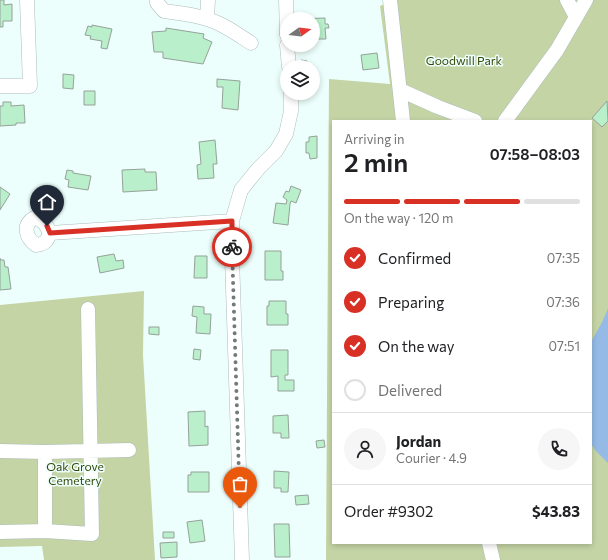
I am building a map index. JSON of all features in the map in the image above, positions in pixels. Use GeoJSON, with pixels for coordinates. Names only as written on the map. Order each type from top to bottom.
{"type":"FeatureCollection","features":[{"type":"Feature","properties":{"kind":"street"},"geometry":{"type":"LineString","coordinates":[[0,86],[30,86],[28,0]]}},
{"type":"Feature","properties":{"kind":"street"},"geometry":{"type":"LineString","coordinates":[[157,0],[157,3],[164,10],[207,19],[225,27],[251,42]]}},
{"type":"Feature","properties":{"kind":"street"},"geometry":{"type":"LineString","coordinates":[[207,19],[208,0]]}},
{"type":"Feature","properties":{"kind":"street"},"geometry":{"type":"LineString","coordinates":[[286,0],[286,12]]}},
{"type":"Feature","properties":{"kind":"street"},"geometry":{"type":"LineString","coordinates":[[390,0],[403,120]]}},
{"type":"Feature","properties":{"kind":"street"},"geometry":{"type":"LineString","coordinates":[[567,0],[576,17]]}},
{"type":"Feature","properties":{"kind":"street"},"geometry":{"type":"LineString","coordinates":[[506,120],[557,50],[586,0]]}},
{"type":"Feature","properties":{"kind":"street"},"geometry":{"type":"LineString","coordinates":[[400,90],[472,120]]}},
{"type":"Feature","properties":{"kind":"street"},"geometry":{"type":"LineString","coordinates":[[242,560],[232,221],[241,190],[258,169],[276,151],[286,134],[291,111],[290,100]]}},
{"type":"Feature","properties":{"kind":"street"},"geometry":{"type":"LineString","coordinates":[[50,233],[232,221]]}},
{"type":"Feature","properties":{"kind":"street"},"geometry":{"type":"LineString","coordinates":[[0,532],[44,531],[92,534],[88,309]]}},
{"type":"Feature","properties":{"kind":"street"},"geometry":{"type":"LineString","coordinates":[[0,452],[129,450]]}},
{"type":"Feature","properties":{"kind":"street"},"geometry":{"type":"LineString","coordinates":[[44,531],[45,452]]}},
{"type":"Feature","properties":{"kind":"street"},"geometry":{"type":"LineString","coordinates":[[489,544],[493,560]]}},
{"type":"Feature","properties":{"kind":"green space","name":"Goodwill Park"},"geometry":{"type":"Polygon","coordinates":[[[392,0],[608,0],[608,560],[326,560],[329,79],[390,84],[380,6],[392,0]]]}},
{"type":"Feature","properties":{"kind":"green space","name":"Oak Grove Cemetery"},"geometry":{"type":"Polygon","coordinates":[[[144,291],[143,355],[155,560],[44,560],[42,546],[0,547],[0,305],[144,291]]]}},
{"type":"Feature","properties":{"kind":"water"},"geometry":{"type":"Polygon","coordinates":[[[608,308],[608,463],[592,445],[592,340],[608,308]]]}},
{"type":"Feature","properties":{"kind":"building"},"geometry":{"type":"Polygon","coordinates":[[[0,0],[4,0],[4,5],[12,4],[12,21],[3,21],[3,27],[0,27],[0,0]]]}},
{"type":"Feature","properties":{"kind":"building"},"geometry":{"type":"Polygon","coordinates":[[[320,18],[325,18],[325,24],[328,24],[329,28],[325,28],[326,39],[320,39],[320,18]]]}},
{"type":"Feature","properties":{"kind":"building"},"geometry":{"type":"Polygon","coordinates":[[[92,25],[112,29],[107,49],[101,48],[102,41],[90,39],[91,36],[85,35],[88,26],[92,27],[92,25]]]}},
{"type":"Feature","properties":{"kind":"building"},"geometry":{"type":"Polygon","coordinates":[[[166,28],[204,34],[203,38],[212,42],[203,64],[163,58],[163,52],[154,52],[152,32],[166,31],[166,28]]]}},
{"type":"Feature","properties":{"kind":"building"},"geometry":{"type":"Polygon","coordinates":[[[377,53],[379,68],[363,70],[361,55],[377,53]]]}},
{"type":"Feature","properties":{"kind":"building"},"geometry":{"type":"Polygon","coordinates":[[[63,74],[74,75],[73,89],[63,88],[63,74]]]}},
{"type":"Feature","properties":{"kind":"building"},"geometry":{"type":"Polygon","coordinates":[[[217,79],[240,81],[238,110],[222,108],[223,87],[217,87],[217,79]]]}},
{"type":"Feature","properties":{"kind":"building"},"geometry":{"type":"Polygon","coordinates":[[[84,91],[95,91],[95,105],[84,105],[84,91]]]}},
{"type":"Feature","properties":{"kind":"building"},"geometry":{"type":"Polygon","coordinates":[[[607,101],[608,121],[602,127],[592,118],[607,101]]]}},
{"type":"Feature","properties":{"kind":"building"},"geometry":{"type":"Polygon","coordinates":[[[3,102],[11,102],[11,106],[24,105],[25,123],[0,126],[0,106],[3,106],[3,102]]]}},
{"type":"Feature","properties":{"kind":"building"},"geometry":{"type":"Polygon","coordinates":[[[317,136],[317,158],[310,159],[309,153],[306,153],[306,142],[309,142],[309,137],[317,136]]]}},
{"type":"Feature","properties":{"kind":"building"},"geometry":{"type":"Polygon","coordinates":[[[215,140],[217,164],[213,164],[214,178],[198,179],[197,165],[201,164],[199,142],[215,140]]]}},
{"type":"Feature","properties":{"kind":"building"},"geometry":{"type":"Polygon","coordinates":[[[145,169],[145,172],[156,172],[157,190],[123,192],[122,170],[145,169]]]}},
{"type":"Feature","properties":{"kind":"building"},"geometry":{"type":"Polygon","coordinates":[[[67,170],[73,171],[73,173],[91,176],[88,190],[68,187],[69,180],[65,179],[67,170]]]}},
{"type":"Feature","properties":{"kind":"building"},"geometry":{"type":"Polygon","coordinates":[[[291,186],[301,190],[296,203],[291,201],[288,225],[273,223],[276,203],[286,204],[287,200],[283,197],[286,191],[289,192],[291,186]]]}},
{"type":"Feature","properties":{"kind":"building"},"geometry":{"type":"Polygon","coordinates":[[[0,187],[10,194],[0,210],[0,187]]]}},
{"type":"Feature","properties":{"kind":"building"},"geometry":{"type":"Polygon","coordinates":[[[265,251],[281,251],[281,271],[283,271],[283,280],[265,280],[265,251]]]}},
{"type":"Feature","properties":{"kind":"building"},"geometry":{"type":"Polygon","coordinates":[[[114,254],[116,261],[123,260],[124,268],[100,273],[97,257],[114,254]]]}},
{"type":"Feature","properties":{"kind":"building"},"geometry":{"type":"Polygon","coordinates":[[[195,256],[207,256],[207,278],[194,278],[195,256]]]}},
{"type":"Feature","properties":{"kind":"building"},"geometry":{"type":"Polygon","coordinates":[[[0,260],[4,260],[5,267],[8,267],[11,289],[0,290],[0,260]]]}},
{"type":"Feature","properties":{"kind":"building"},"geometry":{"type":"Polygon","coordinates":[[[269,301],[286,301],[288,325],[267,325],[267,306],[269,306],[269,301]]]}},
{"type":"Feature","properties":{"kind":"building"},"geometry":{"type":"Polygon","coordinates":[[[193,306],[204,307],[204,314],[211,314],[210,334],[196,333],[197,317],[192,316],[193,306]]]}},
{"type":"Feature","properties":{"kind":"building"},"geometry":{"type":"Polygon","coordinates":[[[149,327],[159,327],[159,335],[149,334],[149,327]]]}},
{"type":"Feature","properties":{"kind":"building"},"geometry":{"type":"Polygon","coordinates":[[[194,349],[201,350],[200,360],[193,359],[194,349]]]}},
{"type":"Feature","properties":{"kind":"building"},"geometry":{"type":"Polygon","coordinates":[[[271,350],[288,350],[288,375],[285,375],[285,380],[294,380],[294,391],[278,391],[278,376],[271,377],[271,350]]]}},
{"type":"Feature","properties":{"kind":"building"},"geometry":{"type":"Polygon","coordinates":[[[205,411],[205,427],[208,426],[208,445],[189,446],[188,412],[205,411]]]}},
{"type":"Feature","properties":{"kind":"building"},"geometry":{"type":"Polygon","coordinates":[[[288,415],[289,438],[281,438],[281,433],[273,433],[273,416],[288,415]]]}},
{"type":"Feature","properties":{"kind":"building"},"geometry":{"type":"Polygon","coordinates":[[[324,440],[325,447],[317,448],[316,441],[324,440]]]}},
{"type":"Feature","properties":{"kind":"building"},"geometry":{"type":"Polygon","coordinates":[[[274,471],[289,472],[288,492],[281,492],[281,488],[274,488],[274,471]]]}},
{"type":"Feature","properties":{"kind":"building"},"geometry":{"type":"Polygon","coordinates":[[[191,472],[209,472],[209,492],[188,492],[188,475],[191,475],[191,472]]]}},
{"type":"Feature","properties":{"kind":"building"},"geometry":{"type":"Polygon","coordinates":[[[308,495],[309,504],[296,505],[295,496],[308,495]]]}},
{"type":"Feature","properties":{"kind":"building"},"geometry":{"type":"Polygon","coordinates":[[[202,520],[205,541],[190,543],[187,522],[202,520]]]}},
{"type":"Feature","properties":{"kind":"building"},"geometry":{"type":"Polygon","coordinates":[[[274,524],[289,524],[290,557],[275,557],[274,524]]]}},
{"type":"Feature","properties":{"kind":"building"},"geometry":{"type":"Polygon","coordinates":[[[163,532],[174,532],[174,538],[163,538],[163,532]]]}},
{"type":"Feature","properties":{"kind":"building"},"geometry":{"type":"Polygon","coordinates":[[[177,542],[177,557],[161,558],[160,543],[177,542]]]}},
{"type":"Feature","properties":{"kind":"way so far"},"geometry":{"type":"LineString","coordinates":[[232,247],[240,508]]}},
{"type":"Feature","properties":{"kind":"route"},"geometry":{"type":"LineString","coordinates":[[47,226],[50,233],[232,221],[232,247]]}}]}
